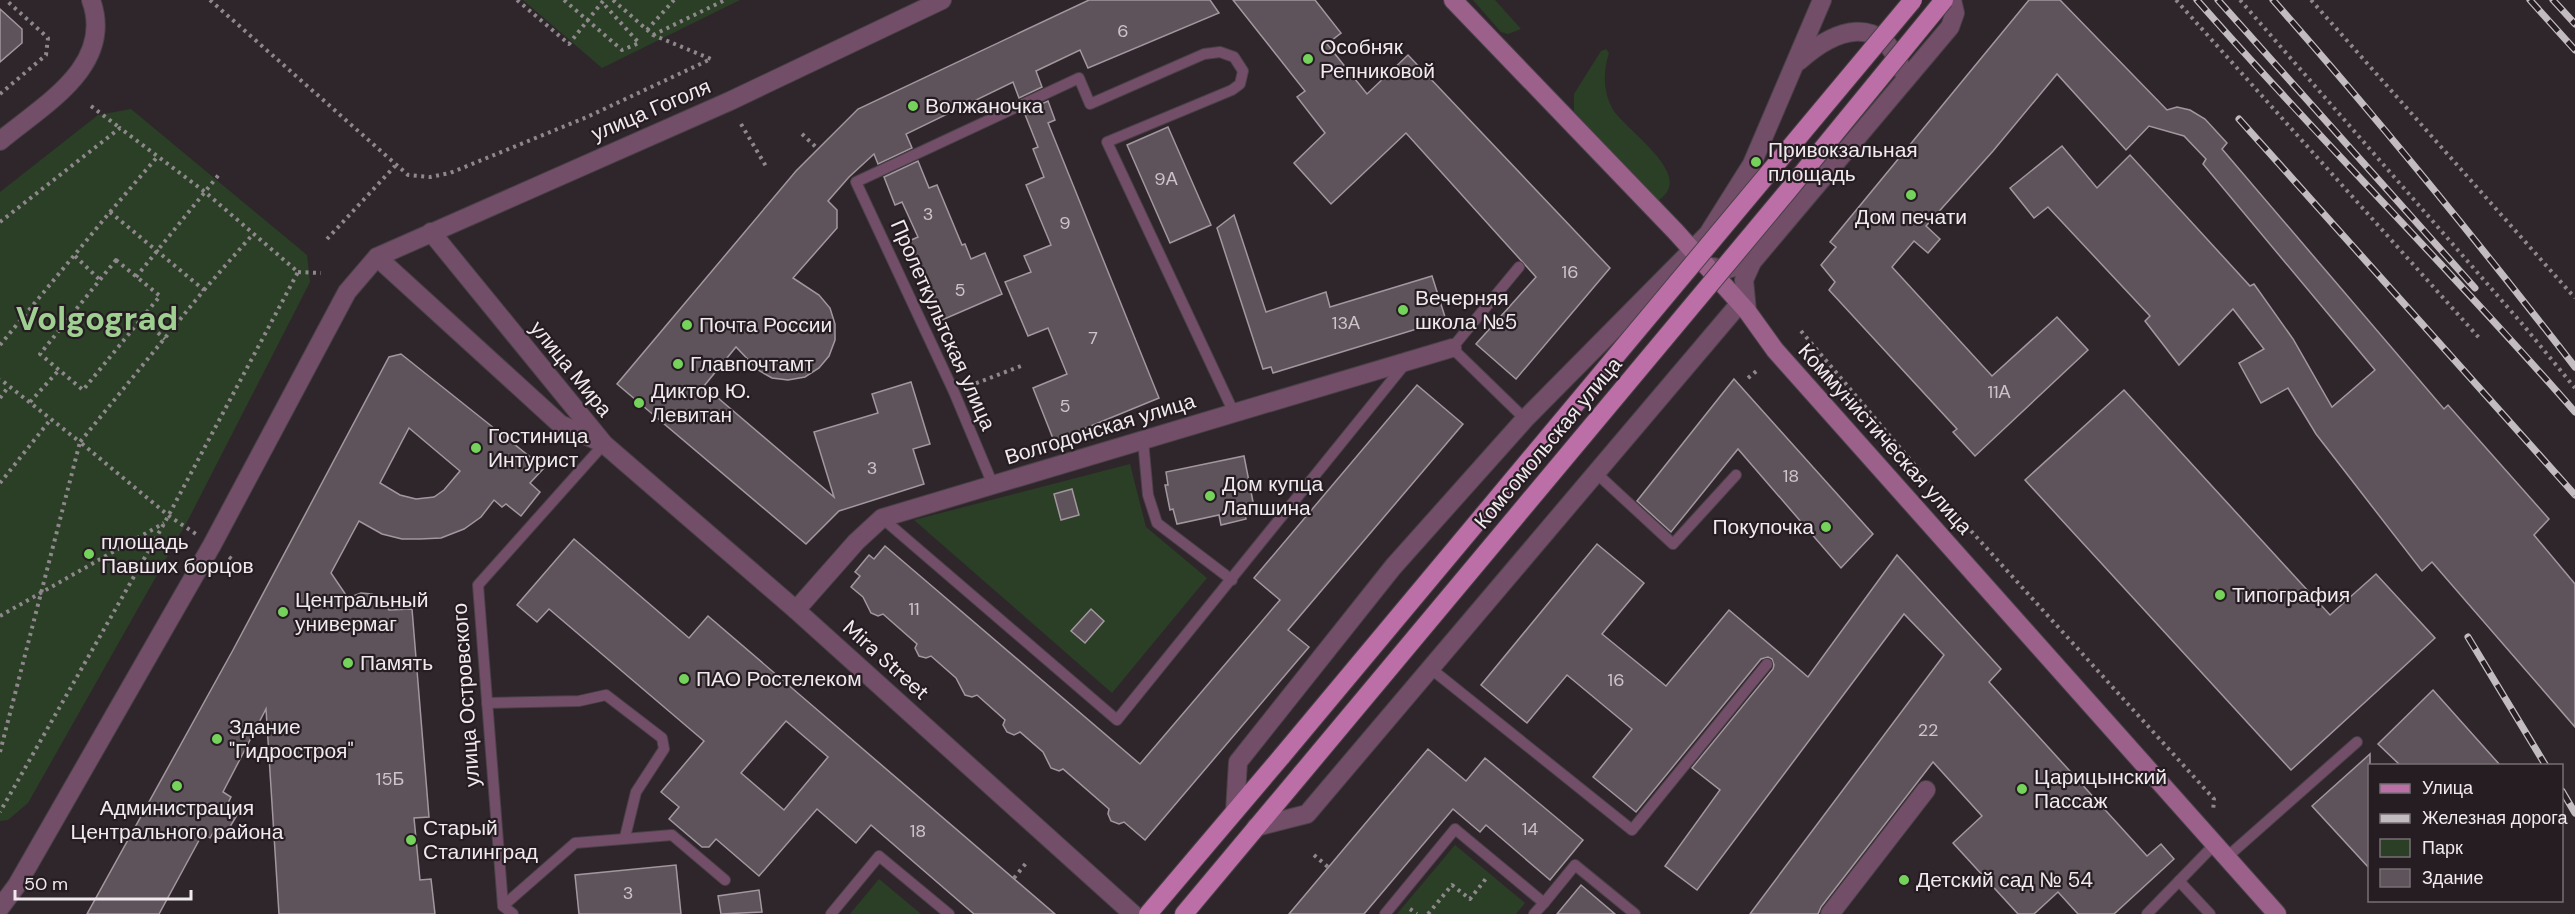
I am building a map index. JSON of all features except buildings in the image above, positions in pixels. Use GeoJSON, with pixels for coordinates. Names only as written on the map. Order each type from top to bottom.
{"type":"FeatureCollection","features":[{"type":"Feature","properties":{"kind":"main road","name":"Коммунистическая улица"},"geometry":{"type":"LineString","coordinates":[[1453,0],[1706,265],[1743,307],[1775,350],[2277,914]]}},
{"type":"Feature","properties":{"kind":"main road","name":"Комсомольская улица"},"geometry":{"type":"LineString","coordinates":[[1148,914],[1913,0]]}},
{"type":"Feature","properties":{"kind":"main road","name":"Комсомольская улица"},"geometry":{"type":"LineString","coordinates":[[1184,914],[1787,192],[1944,0]]}},
{"type":"Feature","properties":{"kind":"street"},"geometry":{"type":"LineString","coordinates":[[0,141],[70,82],[83,67],[97,34],[97,22],[91,0]]}},
{"type":"Feature","properties":{"kind":"street","name":"улица Гоголя"},"geometry":{"type":"LineString","coordinates":[[377,257],[730,100],[942,0]]}},
{"type":"Feature","properties":{"kind":"street"},"geometry":{"type":"LineString","coordinates":[[1235,811],[1238,762],[1393,567],[1525,419],[1708,234],[1752,164],[1822,0]]}},
{"type":"Feature","properties":{"kind":"street"},"geometry":{"type":"LineString","coordinates":[[1256,827],[1307,814],[1595,472],[1743,307],[1744,280],[1752,262],[1950,27],[1955,13],[1952,0]]}},
{"type":"Feature","properties":{"kind":"street"},"geometry":{"type":"LineString","coordinates":[[1794,65],[1812,49],[1839,33],[1854,31],[1872,34],[1891,49],[1902,69],[1898,89]]}},
{"type":"Feature","properties":{"kind":"street","name":"улица Мира"},"geometry":{"type":"LineString","coordinates":[[431,232],[604,444]]}},
{"type":"Feature","properties":{"kind":"street"},"geometry":{"type":"LineString","coordinates":[[0,908],[17,885],[212,545],[346,292],[377,257]]}},
{"type":"Feature","properties":{"kind":"street","name":"улица Мира"},"geometry":{"type":"LineString","coordinates":[[377,257],[560,424],[604,444]]}},
{"type":"Feature","properties":{"kind":"street"},"geometry":{"type":"LineString","coordinates":[[1706,265],[1724,270],[1752,262]]}},
{"type":"Feature","properties":{"kind":"street","name":"Волгодонская улица"},"geometry":{"type":"LineString","coordinates":[[796,610],[856,542],[882,518],[1452,348]]}},
{"type":"Feature","properties":{"kind":"street","name":"Mira Street"},"geometry":{"type":"LineString","coordinates":[[604,444],[796,610],[1133,914]]}},
{"type":"Feature","properties":{"kind":"street"},"geometry":{"type":"LineString","coordinates":[[1830,914],[1926,789]]}},
{"type":"Feature","properties":{"kind":"lane","name":"Пролеткультская улица"},"geometry":{"type":"LineString","coordinates":[[993,485],[954,392],[856,182],[1079,78],[1090,104],[1204,54],[1220,52],[1234,57],[1243,71],[1240,84],[1232,90],[1107,142],[1234,413]]}},
{"type":"Feature","properties":{"kind":"lane"},"geometry":{"type":"LineString","coordinates":[[1519,267],[1452,348],[1525,419]]}},
{"type":"Feature","properties":{"kind":"lane"},"geometry":{"type":"LineString","coordinates":[[882,518],[1117,720],[1407,361]]}},
{"type":"Feature","properties":{"kind":"lane"},"geometry":{"type":"LineString","coordinates":[[1143,440],[1148,495],[1157,522],[1232,580]]}},
{"type":"Feature","properties":{"kind":"lane","name":"улица Островского"},"geometry":{"type":"LineString","coordinates":[[503,906],[477,585],[604,444]]}},
{"type":"Feature","properties":{"kind":"lane"},"geometry":{"type":"LineString","coordinates":[[1595,472],[1673,544],[1736,475]]}},
{"type":"Feature","properties":{"kind":"lane"},"geometry":{"type":"LineString","coordinates":[[1430,668],[1632,830],[1767,664]]}},
{"type":"Feature","properties":{"kind":"lane"},"geometry":{"type":"LineString","coordinates":[[486,703],[579,701],[606,695],[662,738],[664,749],[636,792],[625,837]]}},
{"type":"Feature","properties":{"kind":"lane"},"geometry":{"type":"LineString","coordinates":[[2146,914],[2179,881],[2356,742]]}},
{"type":"Feature","properties":{"kind":"lane"},"geometry":{"type":"LineString","coordinates":[[1385,914],[1455,829],[1544,903]]}},
{"type":"Feature","properties":{"kind":"lane"},"geometry":{"type":"LineString","coordinates":[[513,914],[503,906],[575,843],[625,837],[672,835],[725,880]]}},
{"type":"Feature","properties":{"kind":"lane"},"geometry":{"type":"LineString","coordinates":[[831,914],[879,856],[949,914]]}},
{"type":"Feature","properties":{"kind":"lane"},"geometry":{"type":"LineString","coordinates":[[1534,914],[1575,865],[1635,914]]}},
{"type":"Feature","properties":{"kind":"lane"},"geometry":{"type":"LineString","coordinates":[[2179,881],[2210,914]]}},
{"type":"Feature","properties":{"kind":"path"},"geometry":{"type":"LineString","coordinates":[[0,94],[46,55],[48,38],[6,0]]}},
{"type":"Feature","properties":{"kind":"path"},"geometry":{"type":"LineString","coordinates":[[210,0],[395,166],[408,175],[430,177],[450,173],[587,117],[711,59],[653,35],[613,0]]}},
{"type":"Feature","properties":{"kind":"path"},"geometry":{"type":"LineString","coordinates":[[517,0],[569,44],[588,20],[603,1],[639,42],[622,50],[588,20],[564,0]]}},
{"type":"Feature","properties":{"kind":"path"},"geometry":{"type":"LineString","coordinates":[[647,30],[674,0]]}},
{"type":"Feature","properties":{"kind":"path"},"geometry":{"type":"LineString","coordinates":[[711,0],[716,4]]}},
{"type":"Feature","properties":{"kind":"path"},"geometry":{"type":"LineString","coordinates":[[653,35],[725,0]]}},
{"type":"Feature","properties":{"kind":"path"},"geometry":{"type":"LineString","coordinates":[[2176,0],[2481,340]]}},
{"type":"Feature","properties":{"kind":"path"},"geometry":{"type":"LineString","coordinates":[[2240,0],[2524,326],[2575,388]]}},
{"type":"Feature","properties":{"kind":"path"},"geometry":{"type":"LineString","coordinates":[[2311,0],[2575,298]]}},
{"type":"Feature","properties":{"kind":"path"},"geometry":{"type":"LineString","coordinates":[[91,106],[205,192],[298,272],[321,273]]}},
{"type":"Feature","properties":{"kind":"path"},"geometry":{"type":"LineString","coordinates":[[741,124],[766,168]]}},
{"type":"Feature","properties":{"kind":"path"},"geometry":{"type":"LineString","coordinates":[[0,222],[120,128]]}},
{"type":"Feature","properties":{"kind":"path"},"geometry":{"type":"LineString","coordinates":[[802,134],[818,149]]}},
{"type":"Feature","properties":{"kind":"path"},"geometry":{"type":"LineString","coordinates":[[0,345],[158,156]]}},
{"type":"Feature","properties":{"kind":"path"},"geometry":{"type":"LineString","coordinates":[[327,239],[395,166]]}},
{"type":"Feature","properties":{"kind":"path"},"geometry":{"type":"LineString","coordinates":[[136,277],[221,172]]}},
{"type":"Feature","properties":{"kind":"path"},"geometry":{"type":"LineString","coordinates":[[110,212],[204,290]]}},
{"type":"Feature","properties":{"kind":"path"},"geometry":{"type":"LineString","coordinates":[[0,752],[80,442],[204,290],[253,234]]}},
{"type":"Feature","properties":{"kind":"path"},"geometry":{"type":"LineString","coordinates":[[75,256],[99,280]]}},
{"type":"Feature","properties":{"kind":"path"},"geometry":{"type":"LineString","coordinates":[[116,260],[136,277],[160,296],[83,390],[40,354],[116,260]]}},
{"type":"Feature","properties":{"kind":"path"},"geometry":{"type":"LineString","coordinates":[[0,812],[165,522],[298,272]]}},
{"type":"Feature","properties":{"kind":"path"},"geometry":{"type":"LineString","coordinates":[[141,318],[165,339]]}},
{"type":"Feature","properties":{"kind":"path"},"geometry":{"type":"LineString","coordinates":[[1801,331],[1962,521],[2214,799],[2212,817]]}},
{"type":"Feature","properties":{"kind":"path"},"geometry":{"type":"LineString","coordinates":[[954,392],[1021,366]]}},
{"type":"Feature","properties":{"kind":"path"},"geometry":{"type":"LineString","coordinates":[[1748,378],[1759,369]]}},
{"type":"Feature","properties":{"kind":"path"},"geometry":{"type":"LineString","coordinates":[[30,402],[59,370]]}},
{"type":"Feature","properties":{"kind":"path"},"geometry":{"type":"LineString","coordinates":[[0,379],[168,516],[212,545]]}},
{"type":"Feature","properties":{"kind":"path"},"geometry":{"type":"LineString","coordinates":[[0,398],[9,386]]}},
{"type":"Feature","properties":{"kind":"path"},"geometry":{"type":"LineString","coordinates":[[0,483],[51,419]]}},
{"type":"Feature","properties":{"kind":"path"},"geometry":{"type":"LineString","coordinates":[[0,616],[165,522]]}},
{"type":"Feature","properties":{"kind":"path"},"geometry":{"type":"LineString","coordinates":[[1314,855],[1328,867]]}},
{"type":"Feature","properties":{"kind":"path"},"geometry":{"type":"LineString","coordinates":[[1014,878],[1027,862]]}},
{"type":"Feature","properties":{"kind":"path"},"geometry":{"type":"LineString","coordinates":[[1428,914],[1452,885],[1470,899],[1497,864]]}},
{"type":"Feature","properties":{"kind":"green space"},"geometry":{"type":"Polygon","coordinates":[[[523,0],[740,0],[602,68],[523,0]]]}},
{"type":"Feature","properties":{"kind":"green space"},"geometry":{"type":"Polygon","coordinates":[[[1473,0],[1495,0],[1521,29],[1508,34],[1501,32],[1473,0]]]}},
{"type":"Feature","properties":{"kind":"green space"},"geometry":{"type":"Polygon","coordinates":[[[1606,49],[1609,53],[1605,74],[1606,88],[1612,108],[1654,153],[1664,166],[1669,178],[1668,190],[1659,200],[1656,200],[1574,112],[1574,94],[1601,51],[1606,49]]]}},
{"type":"Feature","properties":{"kind":"green space","name":"площадь Павших борцов"},"geometry":{"type":"Polygon","coordinates":[[[131,109],[307,255],[310,282],[187,522],[28,803],[8,820],[0,821],[0,192],[98,115],[131,109]]]}},
{"type":"Feature","properties":{"kind":"green space"},"geometry":{"type":"Polygon","coordinates":[[[1130,464],[1146,527],[1207,578],[1112,693],[914,520],[1130,464]]]}},
{"type":"Feature","properties":{"kind":"green space"},"geometry":{"type":"Polygon","coordinates":[[[1455,845],[1525,903],[1516,914],[1397,914],[1455,845]]]}},
{"type":"Feature","properties":{"kind":"green space"},"geometry":{"type":"Polygon","coordinates":[[[879,879],[921,914],[850,914],[879,879]]]}},
{"type":"Feature","properties":{"kind":"railway"},"geometry":{"type":"LineString","coordinates":[[2197,0],[2575,412]]}},
{"type":"Feature","properties":{"kind":"railway"},"geometry":{"type":"LineString","coordinates":[[2218,0],[2475,288]]}},
{"type":"Feature","properties":{"kind":"railway"},"geometry":{"type":"LineString","coordinates":[[2273,0],[2427,181],[2575,367]]}},
{"type":"Feature","properties":{"kind":"railway"},"geometry":{"type":"LineString","coordinates":[[2530,0],[2575,50]]}},
{"type":"Feature","properties":{"kind":"railway"},"geometry":{"type":"LineString","coordinates":[[2553,0],[2575,24]]}},
{"type":"Feature","properties":{"kind":"railway"},"geometry":{"type":"LineString","coordinates":[[2239,119],[2575,495]]}},
{"type":"Feature","properties":{"kind":"railway"},"geometry":{"type":"LineString","coordinates":[[2468,637],[2545,764]]}},
{"type":"Feature","properties":{"kind":"railway"},"geometry":{"type":"LineString","coordinates":[[2563,793],[2575,813]]}},
{"type":"Feature","properties":{"kind":"place","name":"Особняк Репниковой"},"geometry":{"type":"Point","coordinates":[1308,59]}},
{"type":"Feature","properties":{"kind":"place","name":"Волжаночка"},"geometry":{"type":"Point","coordinates":[913,106]}},
{"type":"Feature","properties":{"kind":"place","name":"Привокзальная площадь"},"geometry":{"type":"Point","coordinates":[1756,162]}},
{"type":"Feature","properties":{"kind":"place","name":"Дом печати"},"geometry":{"type":"Point","coordinates":[1911,195]}},
{"type":"Feature","properties":{"kind":"place","name":"Вечерняя школа №5"},"geometry":{"type":"Point","coordinates":[1403,310]}},
{"type":"Feature","properties":{"kind":"place","name":"Почта России"},"geometry":{"type":"Point","coordinates":[687,325]}},
{"type":"Feature","properties":{"kind":"place","name":"Главпочтамт"},"geometry":{"type":"Point","coordinates":[678,364]}},
{"type":"Feature","properties":{"kind":"place","name":"Диктор Ю. Левитан"},"geometry":{"type":"Point","coordinates":[639,403]}},
{"type":"Feature","properties":{"kind":"place","name":"Гостиница Интурист"},"geometry":{"type":"Point","coordinates":[476,448]}},
{"type":"Feature","properties":{"kind":"place","name":"Дом купца Лапшина"},"geometry":{"type":"Point","coordinates":[1210,496]}},
{"type":"Feature","properties":{"kind":"place","name":"Покупочка"},"geometry":{"type":"Point","coordinates":[1826,527]}},
{"type":"Feature","properties":{"kind":"place","name":"площадь Павших борцов"},"geometry":{"type":"Point","coordinates":[89,554]}},
{"type":"Feature","properties":{"kind":"place","name":"Типография"},"geometry":{"type":"Point","coordinates":[2220,595]}},
{"type":"Feature","properties":{"kind":"place","name":"Центральный универмаг"},"geometry":{"type":"Point","coordinates":[283,612]}},
{"type":"Feature","properties":{"kind":"place","name":"Память"},"geometry":{"type":"Point","coordinates":[348,663]}},
{"type":"Feature","properties":{"kind":"place","name":"ПАО Ростелеком"},"geometry":{"type":"Point","coordinates":[684,679]}},
{"type":"Feature","properties":{"kind":"place","name":"Здание \"Гидростроя\""},"geometry":{"type":"Point","coordinates":[217,739]}},
{"type":"Feature","properties":{"kind":"place","name":"Администрация Центрального района"},"geometry":{"type":"Point","coordinates":[177,786]}},
{"type":"Feature","properties":{"kind":"place","name":"Царицынский Пассаж"},"geometry":{"type":"Point","coordinates":[2022,789]}},
{"type":"Feature","properties":{"kind":"place","name":"Старый Сталинград"},"geometry":{"type":"Point","coordinates":[411,840]}},
{"type":"Feature","properties":{"kind":"place","name":"Детский сад № 54"},"geometry":{"type":"Point","coordinates":[1904,880]}},
{"type":"Feature","properties":{"kind":"district","name":"Volgograd"},"geometry":{"type":"Point","coordinates":[97,318]}}]}
